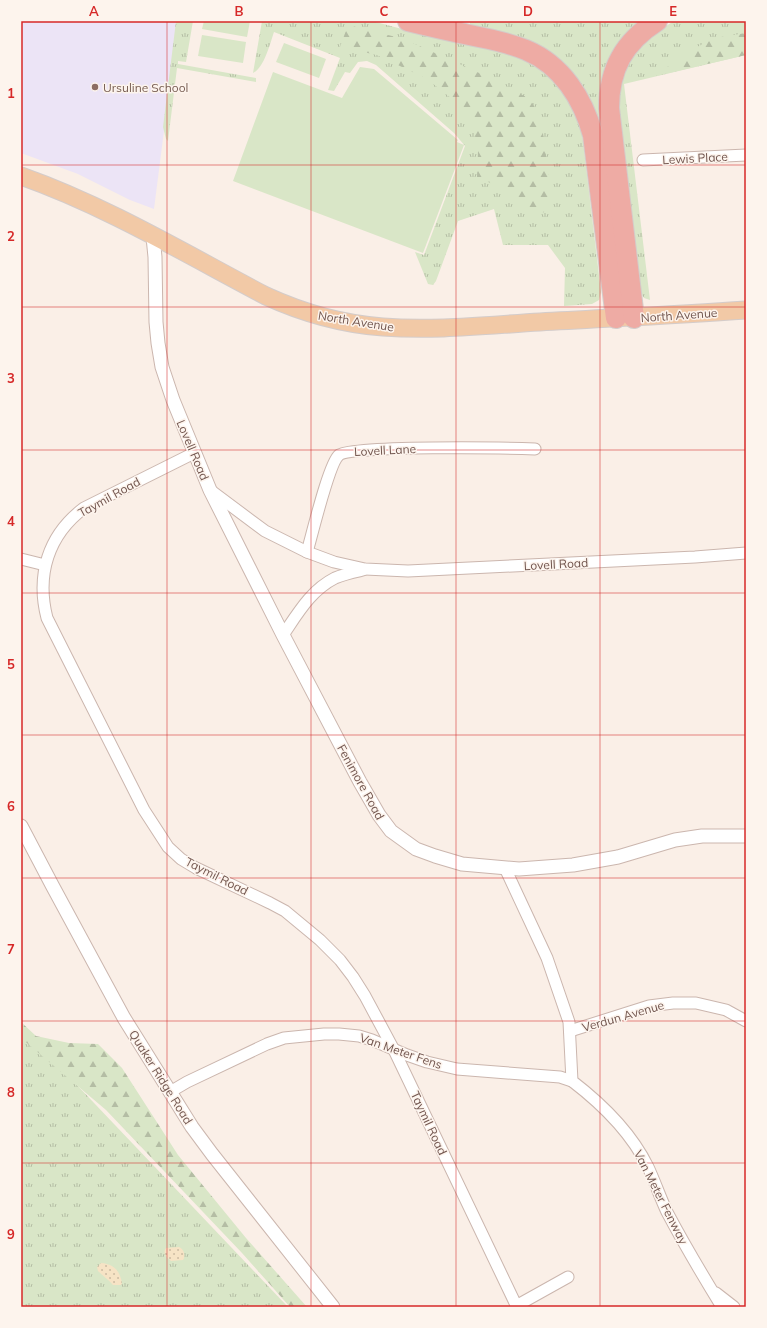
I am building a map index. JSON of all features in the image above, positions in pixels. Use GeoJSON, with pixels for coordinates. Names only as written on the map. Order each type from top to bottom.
{"type":"FeatureCollection","features":[{"type":"Feature","properties":{"kind":"highway"},"geometry":{"type":"LineString","coordinates":[[408,21],[502,42],[527,50],[550,64],[570,85],[585,110],[594,135],[625,318]]}},
{"type":"Feature","properties":{"kind":"highway"},"geometry":{"type":"LineString","coordinates":[[625,318],[609,108],[610,84],[618,63],[631,42],[640,33],[657,21]]}},
{"type":"Feature","properties":{"kind":"main road","name":"North Avenue"},"geometry":{"type":"LineString","coordinates":[[21,176],[45,184],[77,198],[289,307],[312,314],[354,323],[382,327],[433,328],[746,310]]}},
{"type":"Feature","properties":{"kind":"street","name":"Lewis Place"},"geometry":{"type":"LineString","coordinates":[[643,160],[746,155]]}},
{"type":"Feature","properties":{"kind":"street","name":"Lovell Road"},"geometry":{"type":"LineString","coordinates":[[153,237],[155,257],[156,322],[162,367],[173,400],[210,490],[266,531],[307,552],[334,562],[365,569],[415,571],[746,553]]}},
{"type":"Feature","properties":{"kind":"street","name":"Lovell Lane"},"geometry":{"type":"LineString","coordinates":[[307,552],[329,476],[334,461],[339,454],[351,451],[416,448],[535,449]]}},
{"type":"Feature","properties":{"kind":"street","name":"Taymil Road"},"geometry":{"type":"LineString","coordinates":[[194,453],[84,508],[64,526],[49,553],[45,565],[42,589],[46,618],[144,810],[168,847],[181,859],[196,868],[270,903],[300,923],[320,940],[340,960],[353,976],[394,1050],[517,1306]]}},
{"type":"Feature","properties":{"kind":"street","name":"Fenimore Road"},"geometry":{"type":"LineString","coordinates":[[210,490],[283,635],[360,782],[379,815],[391,831],[416,849],[462,864],[519,869],[573,865],[618,857],[675,840],[702,836],[746,836]]}},
{"type":"Feature","properties":{"kind":"street"},"geometry":{"type":"LineString","coordinates":[[21,559],[45,565]]}},
{"type":"Feature","properties":{"kind":"street","name":"Lovell Road"},"geometry":{"type":"LineString","coordinates":[[283,635],[305,602],[325,584],[337,577],[365,569]]}},
{"type":"Feature","properties":{"kind":"street","name":"Quaker Ridge Road"},"geometry":{"type":"LineString","coordinates":[[21,826],[124,1018],[192,1127],[333,1307]]}},
{"type":"Feature","properties":{"kind":"street"},"geometry":{"type":"LineString","coordinates":[[505,868],[547,958],[569,1022],[572,1081]]}},
{"type":"Feature","properties":{"kind":"street","name":"Verdun Avenue"},"geometry":{"type":"LineString","coordinates":[[570,1031],[649,1006],[673,1003],[696,1003],[726,1010],[746,1021]]}},
{"type":"Feature","properties":{"kind":"street","name":"Van Meter Fens"},"geometry":{"type":"LineString","coordinates":[[170,1092],[187,1082],[267,1044],[284,1038],[324,1034],[346,1034],[359,1036],[427,1062],[457,1069],[560,1077],[572,1081]]}},
{"type":"Feature","properties":{"kind":"street","name":"Van Meter Fenway"},"geometry":{"type":"LineString","coordinates":[[572,1081],[594,1098],[614,1117],[631,1140],[647,1166],[666,1211],[710,1287],[734,1307]]}},
{"type":"Feature","properties":{"kind":"street"},"geometry":{"type":"LineString","coordinates":[[517,1306],[568,1277]]}},
{"type":"Feature","properties":{"kind":"street"},"geometry":{"type":"LineString","coordinates":[[710,1287],[722,1307]]}},
{"type":"Feature","properties":{"kind":"shaded area","name":"Ursuline School"},"geometry":{"type":"Polygon","coordinates":[[[21,21],[178,21],[154,209],[130,200],[78,174],[21,153],[21,21]]]}},
{"type":"Feature","properties":{"kind":"green space"},"geometry":{"type":"Polygon","coordinates":[[[176,21],[193,21],[186,62],[178,61],[178,64],[256,78],[256,82],[177,68],[168,141],[166,139],[163,127],[176,21]]]}},
{"type":"Feature","properties":{"kind":"green space"},"geometry":{"type":"Polygon","coordinates":[[[204,21],[250,21],[247,37],[202,29],[204,21]]]}},
{"type":"Feature","properties":{"kind":"green space"},"geometry":{"type":"Polygon","coordinates":[[[262,21],[372,21],[432,37],[514,55],[543,71],[564,92],[581,125],[601,292],[599,300],[592,304],[564,306],[565,268],[548,245],[503,245],[494,209],[458,221],[436,281],[433,285],[428,284],[415,252],[424,255],[465,146],[454,133],[376,65],[367,61],[358,62],[350,73],[345,72],[334,91],[328,90],[340,58],[274,32],[263,61],[253,73],[262,21]]]}},
{"type":"Feature","properties":{"kind":"green space"},"geometry":{"type":"Polygon","coordinates":[[[470,21],[647,21],[618,48],[607,152],[586,95],[470,26],[470,21]]]}},
{"type":"Feature","properties":{"kind":"green space"},"geometry":{"type":"Polygon","coordinates":[[[674,21],[746,21],[746,55],[624,84],[650,300],[644,298],[639,291],[618,119],[618,88],[625,65],[639,43],[674,21]]]}},
{"type":"Feature","properties":{"kind":"green space"},"geometry":{"type":"Polygon","coordinates":[[[348,25],[404,39],[488,77],[530,99],[541,119],[550,184],[550,203],[543,213],[531,210],[520,200],[495,185],[477,177],[478,151],[474,128],[451,98],[427,79],[377,55],[340,47],[348,25]]]}},
{"type":"Feature","properties":{"kind":"green space"},"geometry":{"type":"Polygon","coordinates":[[[746,33],[746,55],[656,76],[685,53],[715,38],[746,33]]]}},
{"type":"Feature","properties":{"kind":"green space"},"geometry":{"type":"Polygon","coordinates":[[[202,35],[246,42],[243,63],[198,56],[202,35]]]}},
{"type":"Feature","properties":{"kind":"green space"},"geometry":{"type":"Polygon","coordinates":[[[284,43],[326,59],[319,78],[276,62],[284,43]]]}},
{"type":"Feature","properties":{"kind":"green space"},"geometry":{"type":"Polygon","coordinates":[[[360,67],[374,69],[458,140],[457,142],[464,145],[423,253],[233,181],[273,72],[342,98],[360,67]]]}},
{"type":"Feature","properties":{"kind":"green space"},"geometry":{"type":"Polygon","coordinates":[[[21,1022],[36,1036],[69,1043],[98,1044],[122,1068],[178,1155],[246,1238],[307,1307],[290,1307],[242,1253],[106,1110],[21,1038],[21,1022]]]}},
{"type":"Feature","properties":{"kind":"green space"},"geometry":{"type":"Polygon","coordinates":[[[21,1032],[76,1084],[288,1307],[21,1307],[21,1032]]]}},
{"type":"Feature","properties":{"kind":"sand"},"geometry":{"type":"Polygon","coordinates":[[[179,1247],[184,1253],[183,1260],[171,1261],[165,1254],[166,1248],[179,1247]]]}},
{"type":"Feature","properties":{"kind":"sand"},"geometry":{"type":"Polygon","coordinates":[[[101,1263],[116,1269],[120,1275],[121,1285],[113,1285],[98,1271],[97,1267],[101,1263]]]}},
{"type":"Feature","properties":{"kind":"place","name":"Ursuline School"},"geometry":{"type":"Point","coordinates":[95,87]}}]}
